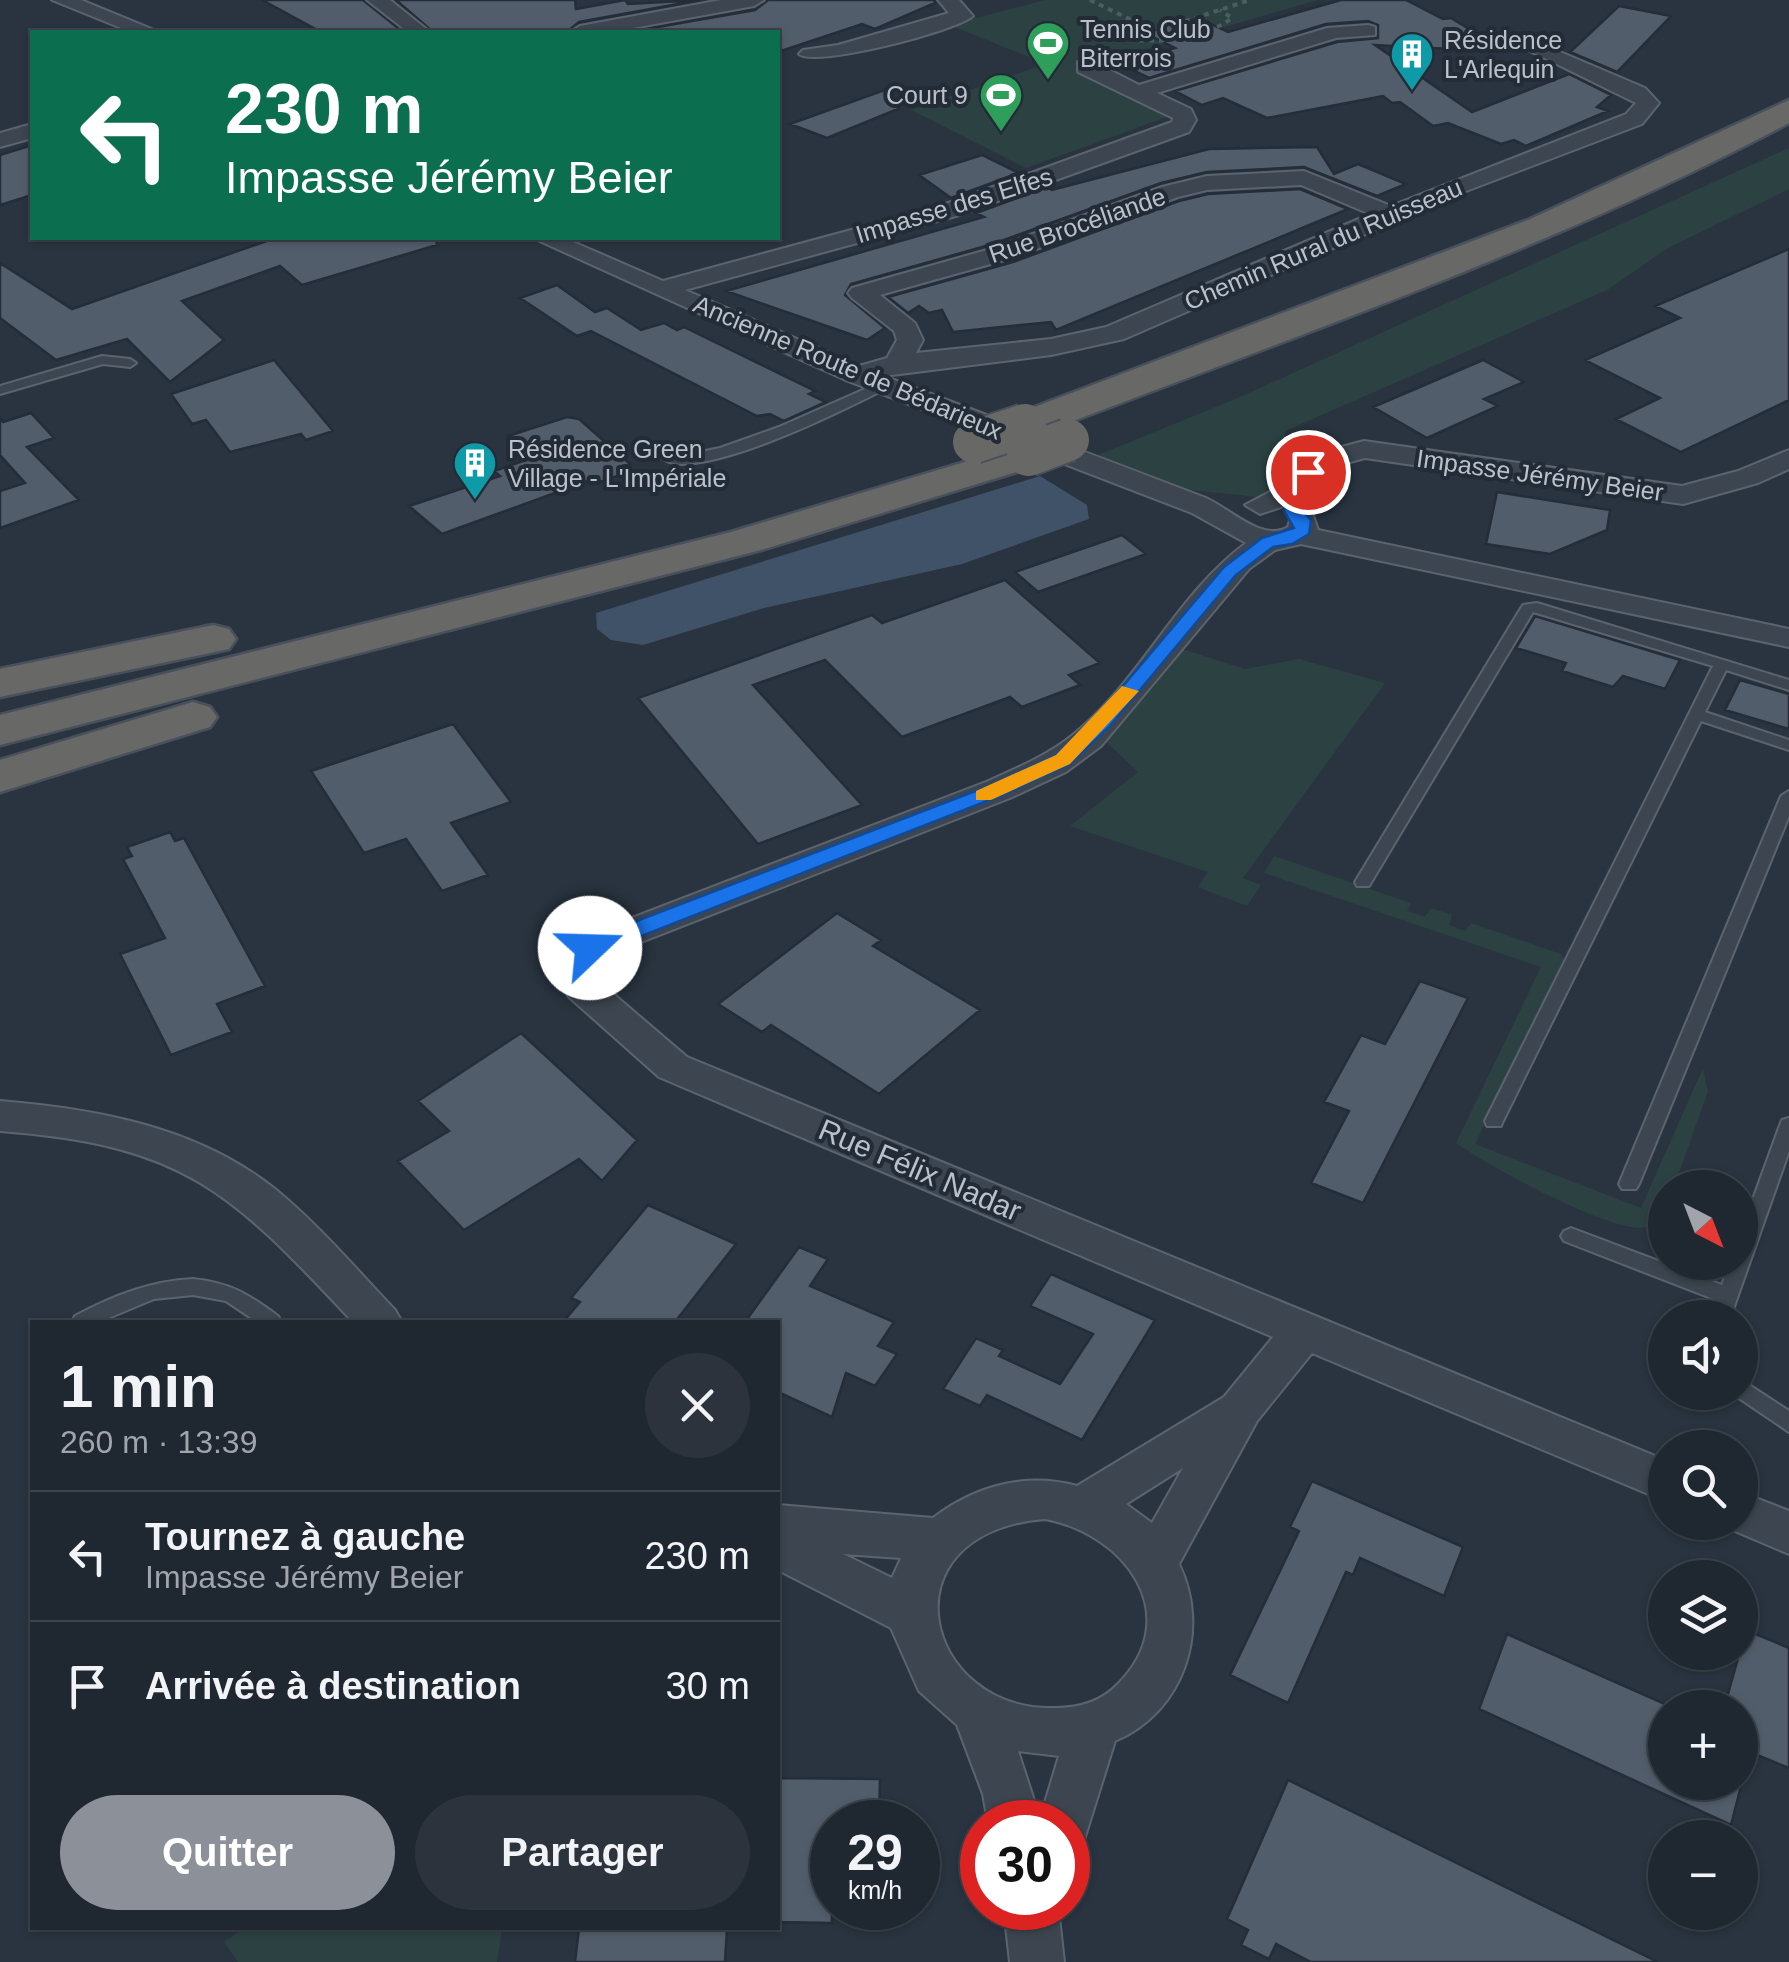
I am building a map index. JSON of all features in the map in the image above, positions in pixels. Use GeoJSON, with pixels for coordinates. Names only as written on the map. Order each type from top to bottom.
{"type":"FeatureCollection","features":[{"type":"Feature","properties":{"kind":"highway"},"geometry":{"type":"LineString","coordinates":[[0,776],[886,513],[1017,446],[1541,228],[1690,162],[1789,110]]}},
{"type":"Feature","properties":{"kind":"highway"},"geometry":{"type":"LineString","coordinates":[[0,730],[600,580],[1213,386],[1588,230],[1789,134]]}},
{"type":"Feature","properties":{"kind":"highway"},"geometry":{"type":"LineString","coordinates":[[0,704],[1017,446]]}},
{"type":"Feature","properties":{"kind":"highway"},"geometry":{"type":"LineString","coordinates":[[0,683],[292,623],[388,608]]}},
{"type":"Feature","properties":{"kind":"street"},"geometry":{"type":"LineString","coordinates":[[62,0],[144,30]]}},
{"type":"Feature","properties":{"kind":"street"},"geometry":{"type":"LineString","coordinates":[[377,0],[417,30]]}},
{"type":"Feature","properties":{"kind":"street"},"geometry":{"type":"LineString","coordinates":[[591,30],[754,0]]}},
{"type":"Feature","properties":{"kind":"street"},"geometry":{"type":"LineString","coordinates":[[810,54],[839,51],[963,16],[948,0]]}},
{"type":"Feature","properties":{"kind":"street"},"geometry":{"type":"LineString","coordinates":[[1138,92],[1334,32],[1368,31]]}},
{"type":"Feature","properties":{"kind":"street","name":"Chemin Rural du Ruisseau"},"geometry":{"type":"LineString","coordinates":[[879,376],[1079,345],[1390,214],[1634,118],[1648,103],[1637,93],[1532,47]]}},
{"type":"Feature","properties":{"kind":"street","name":"Impasse des Elfes"},"geometry":{"type":"LineString","coordinates":[[661,289],[948,211],[1181,128],[1186,120],[1183,114],[1086,67]]}},
{"type":"Feature","properties":{"kind":"street"},"geometry":{"type":"LineString","coordinates":[[0,140],[30,131]]}},
{"type":"Feature","properties":{"kind":"street","name":"Rue Brocéliande"},"geometry":{"type":"LineString","coordinates":[[879,376],[910,340],[906,328],[861,293],[1003,253],[1170,192],[1207,183],[1304,178],[1390,214]]}},
{"type":"Feature","properties":{"kind":"street","name":"Ancienne Route de Bédarieux"},"geometry":{"type":"LineString","coordinates":[[550,240],[1153,490],[1246,516]]}},
{"type":"Feature","properties":{"kind":"street","name":"Impasse Jérémy Beier"},"geometry":{"type":"LineString","coordinates":[[1298,512],[1318,462],[1364,449],[1682,495],[1748,477],[1789,458]]}},
{"type":"Feature","properties":{"kind":"street"},"geometry":{"type":"LineString","coordinates":[[1230,571],[1298,512]]}},
{"type":"Feature","properties":{"kind":"street"},"geometry":{"type":"LineString","coordinates":[[1246,516],[1298,512],[1346,542],[1789,638]]}},
{"type":"Feature","properties":{"kind":"street"},"geometry":{"type":"LineString","coordinates":[[1246,516],[1268,542]]}},
{"type":"Feature","properties":{"kind":"street"},"geometry":{"type":"LineString","coordinates":[[1230,571],[1246,516]]}},
{"type":"Feature","properties":{"kind":"street","name":"Rue Félix Nadar"},"geometry":{"type":"LineString","coordinates":[[1230,571],[1102,723],[1063,759],[998,790],[590,948],[577,962],[574,974],[582,988],[673,1067],[1648,1474]]}},
{"type":"Feature","properties":{"kind":"street"},"geometry":{"type":"LineString","coordinates":[[0,1116],[97,1125],[200,1162],[259,1199],[378,1320]]}},
{"type":"Feature","properties":{"kind":"street"},"geometry":{"type":"LineString","coordinates":[[1155,1562],[1241,1408],[1304,1331]]}},
{"type":"Feature","properties":{"kind":"street"},"geometry":{"type":"LineString","coordinates":[[1084,1506],[1241,1408]]}},
{"type":"Feature","properties":{"kind":"street"},"geometry":{"type":"LineString","coordinates":[[1045,1499],[1084,1506],[1136,1538],[1155,1562],[1170,1599],[1172,1638],[1158,1675],[1131,1706],[1094,1726],[1056,1733],[1016,1730],[979,1716],[952,1697],[931,1672],[918,1644],[912,1615],[915,1588],[940,1539],[970,1516],[1006,1502],[1045,1499]]}},
{"type":"Feature","properties":{"kind":"street"},"geometry":{"type":"LineString","coordinates":[[1758,1520],[1789,1533]]}},
{"type":"Feature","properties":{"kind":"street"},"geometry":{"type":"LineString","coordinates":[[780,1525],[865,1536],[940,1539]]}},
{"type":"Feature","properties":{"kind":"street"},"geometry":{"type":"LineString","coordinates":[[780,1549],[852,1580],[912,1615]]}},
{"type":"Feature","properties":{"kind":"street"},"geometry":{"type":"LineString","coordinates":[[979,1716],[1007,1800]]}},
{"type":"Feature","properties":{"kind":"street"},"geometry":{"type":"LineString","coordinates":[[1072,1800],[1094,1726]]}},
{"type":"Feature","properties":{"kind":"lane"},"geometry":{"type":"LineString","coordinates":[[0,390],[102,360],[130,363]]}},
{"type":"Feature","properties":{"kind":"lane"},"geometry":{"type":"LineString","coordinates":[[661,452],[686,461],[712,453],[846,406],[879,376]]}},
{"type":"Feature","properties":{"kind":"lane"},"geometry":{"type":"LineString","coordinates":[[1363,882],[1528,608],[1789,685]]}},
{"type":"Feature","properties":{"kind":"lane"},"geometry":{"type":"LineString","coordinates":[[1494,1120],[1601,897],[1614,881],[1721,665]]}},
{"type":"Feature","properties":{"kind":"lane"},"geometry":{"type":"LineString","coordinates":[[1696,714],[1789,745]]}},
{"type":"Feature","properties":{"kind":"lane"},"geometry":{"type":"LineString","coordinates":[[1629,1184],[1789,796]]}},
{"type":"Feature","properties":{"kind":"lane"},"geometry":{"type":"LineString","coordinates":[[1758,1212],[1789,1125]]}},
{"type":"Feature","properties":{"kind":"lane"},"geometry":{"type":"LineString","coordinates":[[1572,1236],[1728,1296]]}},
{"type":"Feature","properties":{"kind":"lane"},"geometry":{"type":"LineString","coordinates":[[1727,1300],[1734,1280]]}},
{"type":"Feature","properties":{"kind":"lane"},"geometry":{"type":"LineString","coordinates":[[86,1320],[120,1301],[172,1286],[232,1295],[268,1320]]}},
{"type":"Feature","properties":{"kind":"lane"},"geometry":{"type":"LineString","coordinates":[[1758,1401],[1789,1423]]}},
{"type":"Feature","properties":{"kind":"path"},"geometry":{"type":"LineString","coordinates":[[1090,0],[1152,30]]}},
{"type":"Feature","properties":{"kind":"path"},"geometry":{"type":"LineString","coordinates":[[1219,9],[1232,18],[1224,25],[1164,42],[1128,40],[1152,30],[1219,9],[1250,0]]}},
{"type":"Feature","properties":{"kind":"green space","name":"Tennis Club Biterrois"},"geometry":{"type":"Polygon","coordinates":[[[1045,0],[1318,0],[1077,69],[1167,117],[1026,168],[911,110],[1046,64],[950,25],[1045,0]]]}},
{"type":"Feature","properties":{"kind":"green space"},"geometry":{"type":"Polygon","coordinates":[[[1789,148],[1789,189],[1668,248],[1607,290],[1285,431],[1286,500],[1171,488],[1088,459],[1238,398],[1789,148]]]}},
{"type":"Feature","properties":{"kind":"green space"},"geometry":{"type":"Polygon","coordinates":[[[1176,647],[1245,669],[1299,659],[1385,683],[1243,878],[1261,885],[1247,906],[1198,887],[1208,872],[1070,826],[1138,772],[1098,734],[1176,647]]]}},
{"type":"Feature","properties":{"kind":"green space"},"geometry":{"type":"Polygon","coordinates":[[[1274,856],[1411,903],[1407,911],[1425,917],[1431,908],[1452,915],[1449,925],[1465,931],[1471,923],[1561,954],[1564,959],[1475,1144],[1641,1208],[1648,1192],[1648,1226],[1621,1225],[1572,1206],[1456,1143],[1541,967],[1264,873],[1274,856]]]}},
{"type":"Feature","properties":{"kind":"green space"},"geometry":{"type":"Polygon","coordinates":[[[1703,1068],[1708,1091],[1680,1170],[1658,1170],[1703,1068]]]}},
{"type":"Feature","properties":{"kind":"green space"},"geometry":{"type":"Polygon","coordinates":[[[241,1930],[502,1930],[497,1962],[238,1962],[224,1942],[241,1930]]]}},
{"type":"Feature","properties":{"kind":"water"},"geometry":{"type":"Polygon","coordinates":[[[1040,476],[1087,505],[1089,519],[962,564],[764,608],[643,645],[611,640],[597,629],[596,613],[1040,476]]]}},
{"type":"Feature","properties":{"kind":"building"},"geometry":{"type":"Polygon","coordinates":[[[262,0],[363,0],[400,30],[317,30],[262,0]]]}},
{"type":"Feature","properties":{"kind":"building"},"geometry":{"type":"Polygon","coordinates":[[[396,0],[575,0],[576,9],[625,0],[628,4],[700,0],[579,22],[569,30],[431,30],[396,0]]]}},
{"type":"Feature","properties":{"kind":"building"},"geometry":{"type":"Polygon","coordinates":[[[768,0],[935,3],[875,29],[862,24],[780,51],[780,30],[640,30],[755,10],[768,0]]]}},
{"type":"Feature","properties":{"kind":"building"},"geometry":{"type":"Polygon","coordinates":[[[1341,0],[1406,0],[1443,19],[1451,18],[1507,52],[1375,45],[1472,112],[1569,74],[1611,95],[1597,107],[1608,111],[1526,146],[1514,140],[1501,144],[1448,123],[1433,126],[1400,102],[1392,103],[1383,96],[1267,118],[1223,98],[1202,105],[1175,91],[1337,42],[1378,38],[1378,25],[1368,21],[1326,24],[1149,78],[1120,64],[1175,48],[1145,33],[1198,18],[1228,32],[1341,0]]]}},
{"type":"Feature","properties":{"kind":"building"},"geometry":{"type":"Polygon","coordinates":[[[1619,6],[1671,16],[1617,72],[1570,52],[1619,6]]]}},
{"type":"Feature","properties":{"kind":"building"},"geometry":{"type":"Polygon","coordinates":[[[890,88],[898,109],[827,138],[790,124],[890,88]]]}},
{"type":"Feature","properties":{"kind":"building"},"geometry":{"type":"Polygon","coordinates":[[[30,146],[30,196],[0,205],[0,155],[30,146]]]}},
{"type":"Feature","properties":{"kind":"building"},"geometry":{"type":"Polygon","coordinates":[[[1317,147],[1334,174],[1358,164],[1406,184],[1377,196],[1304,167],[1207,172],[1161,183],[993,244],[851,284],[845,295],[885,328],[867,340],[726,291],[984,217],[976,213],[1047,187],[1052,190],[1209,149],[1317,147]]]}},
{"type":"Feature","properties":{"kind":"building"},"geometry":{"type":"Polygon","coordinates":[[[982,155],[1019,173],[951,198],[919,175],[982,155]]]}},
{"type":"Feature","properties":{"kind":"building"},"geometry":{"type":"Polygon","coordinates":[[[1300,189],[1348,209],[1056,330],[1051,322],[953,332],[942,310],[929,313],[919,306],[908,313],[888,297],[1013,262],[1179,201],[1208,194],[1300,189]]]}},
{"type":"Feature","properties":{"kind":"building"},"geometry":{"type":"Polygon","coordinates":[[[269,240],[436,240],[437,245],[302,285],[280,266],[182,301],[224,340],[170,382],[127,339],[56,360],[0,318],[0,263],[72,309],[269,240]]]}},
{"type":"Feature","properties":{"kind":"building"},"geometry":{"type":"Polygon","coordinates":[[[1789,249],[1789,400],[1681,452],[1616,419],[1660,398],[1585,360],[1680,318],[1655,306],[1789,249]]]}},
{"type":"Feature","properties":{"kind":"building"},"geometry":{"type":"Polygon","coordinates":[[[557,285],[595,312],[607,308],[641,330],[664,323],[677,330],[684,327],[815,391],[809,394],[826,402],[784,421],[770,414],[757,416],[591,331],[577,336],[520,298],[557,285]]]}},
{"type":"Feature","properties":{"kind":"building"},"geometry":{"type":"Polygon","coordinates":[[[274,360],[333,431],[306,440],[301,434],[230,452],[206,420],[192,424],[171,394],[274,360]]]}},
{"type":"Feature","properties":{"kind":"building"},"geometry":{"type":"Polygon","coordinates":[[[1483,360],[1524,382],[1484,399],[1498,406],[1427,438],[1373,407],[1483,360]]]}},
{"type":"Feature","properties":{"kind":"building"},"geometry":{"type":"Polygon","coordinates":[[[31,413],[54,438],[27,447],[79,500],[0,528],[0,491],[25,483],[0,455],[0,418],[3,422],[31,413]]]}},
{"type":"Feature","properties":{"kind":"building"},"geometry":{"type":"Polygon","coordinates":[[[567,417],[579,419],[630,464],[622,466],[629,472],[600,482],[596,478],[442,534],[409,506],[500,476],[494,471],[532,458],[508,436],[567,417]]]}},
{"type":"Feature","properties":{"kind":"building"},"geometry":{"type":"Polygon","coordinates":[[[1497,492],[1610,510],[1607,530],[1550,554],[1486,544],[1497,492]]]}},
{"type":"Feature","properties":{"kind":"building"},"geometry":{"type":"Polygon","coordinates":[[[1122,535],[1146,554],[1038,592],[1015,572],[1122,535]]]}},
{"type":"Feature","properties":{"kind":"building"},"geometry":{"type":"Polygon","coordinates":[[[1005,580],[1100,663],[1069,675],[1080,685],[1022,707],[1010,697],[902,737],[825,660],[753,685],[862,805],[758,844],[638,698],[872,615],[882,623],[1005,580]]]}},
{"type":"Feature","properties":{"kind":"building"},"geometry":{"type":"Polygon","coordinates":[[[1535,616],[1680,660],[1665,689],[1623,676],[1613,687],[1562,671],[1566,663],[1516,648],[1535,616]]]}},
{"type":"Feature","properties":{"kind":"building"},"geometry":{"type":"Polygon","coordinates":[[[1740,680],[1789,694],[1789,729],[1725,710],[1740,680]]]}},
{"type":"Feature","properties":{"kind":"building"},"geometry":{"type":"Polygon","coordinates":[[[453,724],[511,802],[451,823],[488,875],[442,891],[406,839],[364,853],[311,771],[453,724]]]}},
{"type":"Feature","properties":{"kind":"building"},"geometry":{"type":"Polygon","coordinates":[[[170,832],[175,841],[184,838],[265,986],[217,1004],[232,1032],[171,1055],[120,954],[165,938],[123,859],[132,856],[127,847],[170,832]]]}},
{"type":"Feature","properties":{"kind":"building"},"geometry":{"type":"Polygon","coordinates":[[[837,913],[881,940],[873,946],[980,1010],[879,1094],[771,1025],[762,1032],[718,1004],[837,913]]]}},
{"type":"Feature","properties":{"kind":"building"},"geometry":{"type":"Polygon","coordinates":[[[1420,981],[1468,998],[1363,1203],[1311,1183],[1349,1111],[1324,1102],[1361,1035],[1385,1044],[1420,981]]]}},
{"type":"Feature","properties":{"kind":"building"},"geometry":{"type":"Polygon","coordinates":[[[521,1033],[637,1140],[602,1181],[579,1159],[464,1230],[398,1161],[449,1131],[418,1101],[521,1033]]]}},
{"type":"Feature","properties":{"kind":"building"},"geometry":{"type":"Polygon","coordinates":[[[648,1205],[736,1244],[677,1320],[565,1320],[580,1302],[571,1298],[648,1205]]]}},
{"type":"Feature","properties":{"kind":"building"},"geometry":{"type":"Polygon","coordinates":[[[799,1247],[828,1259],[810,1286],[894,1322],[878,1346],[897,1354],[875,1386],[846,1373],[832,1417],[780,1393],[780,1320],[746,1320],[799,1247]]]}},
{"type":"Feature","properties":{"kind":"building"},"geometry":{"type":"Polygon","coordinates":[[[1051,1274],[1155,1320],[1082,1440],[987,1395],[980,1406],[943,1389],[976,1338],[1003,1350],[999,1356],[1060,1384],[1093,1334],[1030,1306],[1051,1274]]]}},
{"type":"Feature","properties":{"kind":"building"},"geometry":{"type":"Polygon","coordinates":[[[1312,1481],[1463,1547],[1444,1596],[1360,1558],[1353,1575],[1346,1572],[1288,1703],[1230,1675],[1299,1531],[1290,1527],[1312,1481]]]}},
{"type":"Feature","properties":{"kind":"building"},"geometry":{"type":"Polygon","coordinates":[[[1507,1634],[1648,1696],[1648,1787],[1479,1709],[1507,1634]]]}},
{"type":"Feature","properties":{"kind":"building"},"geometry":{"type":"Polygon","coordinates":[[[1758,1635],[1789,1648],[1789,1768],[1758,1755],[1758,1690],[1729,1690],[1735,1670],[1758,1670],[1758,1635]]]}},
{"type":"Feature","properties":{"kind":"building"},"geometry":{"type":"Polygon","coordinates":[[[780,1778],[880,1779],[880,1800],[810,1800],[810,1923],[780,1922],[780,1778]]]}},
{"type":"Feature","properties":{"kind":"building"},"geometry":{"type":"Polygon","coordinates":[[[1288,1780],[1658,1962],[1311,1962],[1276,1944],[1269,1959],[1241,1945],[1248,1930],[1227,1919],[1288,1780]]]}},
{"type":"Feature","properties":{"kind":"building"},"geometry":{"type":"Polygon","coordinates":[[[1677,1800],[1737,1800],[1732,1820],[1720,1820],[1677,1800]]]}},
{"type":"Feature","properties":{"kind":"building"},"geometry":{"type":"Polygon","coordinates":[[[579,1930],[727,1930],[725,1962],[575,1962],[579,1930]]]}},
{"type":"Feature","properties":{"kind":"slow traffic"},"geometry":{"type":"LineString","coordinates":[[983,795],[1063,759],[1129,691]]}},
{"type":"Feature","properties":{"kind":"place","name":"Tennis Club Biterrois"},"geometry":{"type":"Point","coordinates":[1048,81]}},
{"type":"Feature","properties":{"kind":"place","name":"Résidence L'Arlequin"},"geometry":{"type":"Point","coordinates":[1412,92]}},
{"type":"Feature","properties":{"kind":"place","name":"Court 9"},"geometry":{"type":"Point","coordinates":[1001,133]}},
{"type":"Feature","properties":{"kind":"place","name":"Résidence Green Village - L'Impériale"},"geometry":{"type":"Point","coordinates":[475,501]}},
{"type":"Feature","properties":{"kind":"route"},"geometry":{"type":"LineString","coordinates":[[590,948],[998,790],[1063,759],[1102,723],[1230,571],[1268,542],[1299,535],[1304,525],[1293,511],[1293,499],[1308,472]]}}]}
